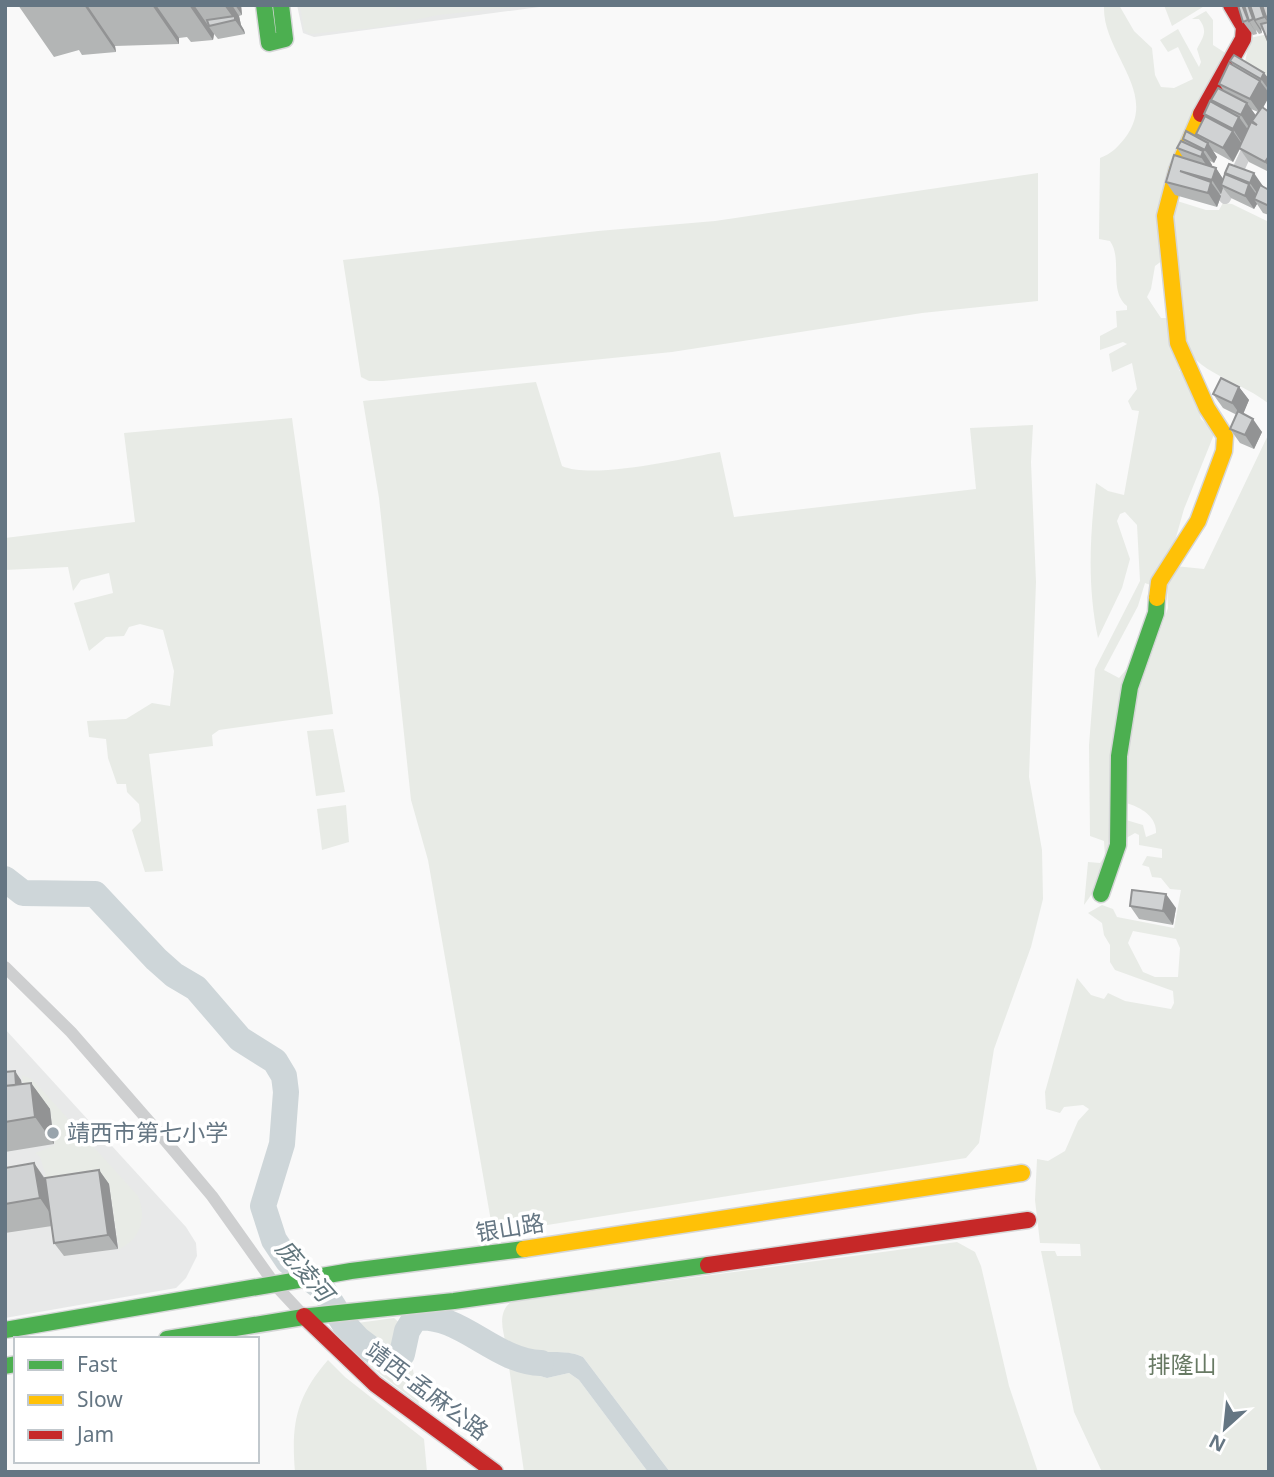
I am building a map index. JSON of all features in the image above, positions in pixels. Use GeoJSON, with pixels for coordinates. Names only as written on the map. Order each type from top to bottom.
{"type":"FeatureCollection","features":[{"type":"Feature","properties":{"kind":"main road"},"geometry":{"type":"LineString","coordinates":[[264,5],[269,43],[285,39],[281,5]]}},
{"type":"Feature","properties":{"kind":"main road"},"geometry":{"type":"LineString","coordinates":[[1101,894],[1114,864],[1118,845],[1119,756],[1130,687],[1156,613],[1159,582],[1198,521],[1224,451],[1225,436],[1207,408],[1178,343],[1166,216],[1172,183],[1191,131],[1243,39],[1241,9]]}},
{"type":"Feature","properties":{"kind":"main road","name":"银山路"},"geometry":{"type":"LineString","coordinates":[[5,1330],[276,1286],[351,1271],[460,1259],[1022,1172]]}},
{"type":"Feature","properties":{"kind":"main road"},"geometry":{"type":"LineString","coordinates":[[179,1337],[322,1313],[384,1305],[454,1301],[1028,1220]]}},
{"type":"Feature","properties":{"kind":"main road","name":"靖西-孟麻公路"},"geometry":{"type":"LineString","coordinates":[[304,1316],[374,1384],[495,1472]]}},
{"type":"Feature","properties":{"kind":"street"},"geometry":{"type":"LineString","coordinates":[[1225,198],[1234,173],[1257,132]]}},
{"type":"Feature","properties":{"kind":"street"},"geometry":{"type":"LineString","coordinates":[[5,967],[71,1032],[166,1140],[212,1196],[276,1286],[304,1316]]}},
{"type":"Feature","properties":{"kind":"shaded area"},"geometry":{"type":"Polygon","coordinates":[[[297,5],[554,5],[314,37],[303,33],[297,5]]]}},
{"type":"Feature","properties":{"kind":"shaded area","name":"靖西市第七小学"},"geometry":{"type":"Polygon","coordinates":[[[5,1029],[186,1227],[196,1243],[197,1256],[186,1278],[176,1288],[5,1318],[5,1029]]]}},
{"type":"Feature","properties":{"kind":"shaded area"},"geometry":{"type":"Polygon","coordinates":[[[341,1324],[350,1324],[372,1346],[385,1352],[399,1350],[404,1327],[408,1341],[403,1358],[391,1364],[374,1358],[341,1324]]]}},
{"type":"Feature","properties":{"kind":"shaded area"},"geometry":{"type":"Polygon","coordinates":[[[506,1345],[526,1351],[565,1352],[583,1357],[670,1472],[648,1472],[579,1380],[569,1373],[547,1378],[509,1367],[506,1345]]]}},
{"type":"Feature","properties":{"kind":"green space"},"geometry":{"type":"Polygon","coordinates":[[[300,5],[395,5],[396,10],[442,5],[533,5],[438,15],[382,27],[310,34],[304,30],[300,5]]]}},
{"type":"Feature","properties":{"kind":"green space"},"geometry":{"type":"Polygon","coordinates":[[[1119,5],[1134,31],[1152,48],[1155,75],[1161,87],[1174,88],[1193,79],[1178,47],[1168,52],[1160,40],[1178,29],[1199,67],[1201,62],[1197,49],[1204,35],[1204,28],[1199,19],[1192,19],[1206,11],[1213,20],[1213,45],[1227,54],[1199,107],[1163,260],[1155,266],[1147,297],[1161,318],[1171,318],[1179,370],[1193,389],[1201,419],[1215,432],[1184,509],[1171,555],[1153,586],[1145,583],[1138,606],[1104,670],[1119,678],[1130,665],[1114,840],[1099,884],[1084,905],[1088,862],[1100,863],[1105,856],[1104,841],[1090,836],[1089,745],[1095,669],[1140,581],[1137,525],[1125,512],[1120,514],[1117,521],[1130,559],[1122,588],[1098,638],[1092,599],[1091,560],[1096,483],[1108,491],[1124,495],[1139,411],[1132,410],[1128,401],[1137,389],[1132,363],[1112,372],[1109,354],[1127,344],[1123,342],[1100,350],[1100,336],[1117,327],[1116,311],[1127,310],[1118,292],[1114,248],[1110,241],[1099,239],[1100,158],[1114,150],[1125,138],[1134,121],[1136,105],[1133,88],[1106,23],[1104,6],[1119,5]]]}},
{"type":"Feature","properties":{"kind":"green space"},"geometry":{"type":"Polygon","coordinates":[[[1164,5],[1206,5],[1172,26],[1164,5]]]}},
{"type":"Feature","properties":{"kind":"green space"},"geometry":{"type":"Polygon","coordinates":[[[1268,34],[1269,81],[1244,67],[1250,38],[1268,34]]]}},
{"type":"Feature","properties":{"kind":"green space"},"geometry":{"type":"Polygon","coordinates":[[[1038,173],[1038,301],[922,313],[672,352],[383,381],[369,381],[361,377],[343,260],[598,231],[715,221],[1038,173]]]}},
{"type":"Feature","properties":{"kind":"green space"},"geometry":{"type":"Polygon","coordinates":[[[1174,200],[1206,210],[1219,210],[1223,203],[1232,204],[1269,222],[1269,404],[1212,372],[1192,357],[1185,347],[1170,221],[1174,200]]]}},
{"type":"Feature","properties":{"kind":"green space"},"geometry":{"type":"Polygon","coordinates":[[[536,382],[562,466],[595,471],[662,463],[720,452],[734,517],[976,489],[970,428],[1033,425],[1031,462],[1036,582],[1029,777],[1042,850],[1043,899],[1031,947],[994,1049],[979,1143],[966,1158],[510,1231],[492,1227],[428,860],[411,800],[379,498],[363,401],[536,382]]]}},
{"type":"Feature","properties":{"kind":"green space"},"geometry":{"type":"Polygon","coordinates":[[[292,418],[333,714],[219,730],[212,735],[213,746],[149,754],[163,871],[145,872],[132,830],[141,821],[139,804],[127,792],[126,784],[117,784],[108,758],[106,739],[89,737],[87,721],[126,719],[152,703],[170,706],[174,671],[163,630],[140,624],[129,627],[124,636],[106,637],[89,651],[74,603],[113,593],[109,573],[81,580],[73,591],[68,567],[5,570],[5,538],[135,522],[124,433],[292,418]]]}},
{"type":"Feature","properties":{"kind":"green space","name":"排隆山"},"geometry":{"type":"Polygon","coordinates":[[[1269,433],[1269,1472],[1102,1472],[1074,1412],[1041,1251],[1055,1251],[1057,1256],[1081,1256],[1080,1244],[1040,1243],[1035,1200],[1037,1159],[1048,1161],[1065,1151],[1078,1121],[1089,1109],[1083,1105],[1064,1107],[1060,1113],[1046,1109],[1045,1092],[1077,978],[1091,995],[1104,999],[1108,993],[1125,1001],[1171,1009],[1174,1003],[1173,991],[1115,970],[1110,962],[1110,945],[1104,935],[1102,923],[1088,913],[1102,905],[1113,909],[1117,917],[1174,928],[1181,890],[1170,889],[1161,878],[1152,877],[1149,867],[1142,865],[1147,856],[1162,858],[1162,849],[1139,845],[1139,835],[1135,833],[1121,841],[1126,820],[1143,825],[1146,837],[1156,833],[1150,816],[1123,802],[1122,780],[1138,692],[1168,608],[1167,586],[1175,566],[1204,569],[1269,433]],[[1133,931],[1128,943],[1143,972],[1155,977],[1178,977],[1180,948],[1176,939],[1133,931]]]}},
{"type":"Feature","properties":{"kind":"green space"},"geometry":{"type":"Polygon","coordinates":[[[333,729],[345,792],[316,796],[307,731],[333,729]]]}},
{"type":"Feature","properties":{"kind":"green space"},"geometry":{"type":"Polygon","coordinates":[[[346,805],[349,842],[322,850],[317,809],[346,805]]]}},
{"type":"Feature","properties":{"kind":"green space"},"geometry":{"type":"Polygon","coordinates":[[[22,1075],[32,1079],[138,1196],[142,1219],[137,1233],[127,1245],[119,1249],[109,1183],[36,1188],[46,1176],[40,1157],[35,1153],[55,1145],[50,1108],[5,1114],[5,1101],[25,1099],[22,1075]]]}},
{"type":"Feature","properties":{"kind":"green space"},"geometry":{"type":"Polygon","coordinates":[[[957,1242],[975,1252],[981,1266],[1009,1386],[1038,1472],[670,1472],[583,1357],[564,1353],[526,1352],[506,1345],[502,1316],[511,1302],[957,1242]]]}},
{"type":"Feature","properties":{"kind":"green space"},"geometry":{"type":"Polygon","coordinates":[[[394,1318],[404,1327],[399,1351],[392,1353],[372,1346],[350,1324],[394,1318]]]}},
{"type":"Feature","properties":{"kind":"green space"},"geometry":{"type":"Polygon","coordinates":[[[341,1324],[374,1358],[406,1352],[408,1341],[419,1404],[371,1367],[333,1331],[334,1325],[341,1324]]]}},
{"type":"Feature","properties":{"kind":"green space"},"geometry":{"type":"Polygon","coordinates":[[[328,1360],[345,1377],[424,1439],[427,1472],[295,1472],[294,1439],[298,1412],[309,1386],[328,1360]]]}},
{"type":"Feature","properties":{"kind":"green space"},"geometry":{"type":"Polygon","coordinates":[[[509,1367],[547,1378],[569,1373],[579,1380],[648,1472],[524,1472],[509,1367]]]}},
{"type":"Feature","properties":{"kind":"building"},"geometry":{"type":"Polygon","coordinates":[[[1238,5],[1242,5],[1248,20],[1243,22],[1238,5]]]}},
{"type":"Feature","properties":{"kind":"building"},"geometry":{"type":"Polygon","coordinates":[[[1244,5],[1248,5],[1253,19],[1249,21],[1244,5]]]}},
{"type":"Feature","properties":{"kind":"building"},"geometry":{"type":"Polygon","coordinates":[[[1250,5],[1260,5],[1264,17],[1255,20],[1250,5]]]}},
{"type":"Feature","properties":{"kind":"building"},"geometry":{"type":"Polygon","coordinates":[[[1262,5],[1267,5],[1269,16],[1266,17],[1262,5]]]}},
{"type":"Feature","properties":{"kind":"building"},"geometry":{"type":"Polygon","coordinates":[[[235,16],[235,20],[209,26],[207,20],[235,16]]]}},
{"type":"Feature","properties":{"kind":"building"},"geometry":{"type":"Polygon","coordinates":[[[1269,22],[1269,44],[1261,24],[1269,22]]]}},
{"type":"Feature","properties":{"kind":"building"},"geometry":{"type":"Polygon","coordinates":[[[1234,55],[1264,73],[1261,79],[1230,61],[1234,55]]]}},
{"type":"Feature","properties":{"kind":"building"},"geometry":{"type":"Polygon","coordinates":[[[1229,63],[1260,81],[1250,99],[1219,84],[1229,63]]]}},
{"type":"Feature","properties":{"kind":"building"},"geometry":{"type":"Polygon","coordinates":[[[1218,88],[1247,103],[1241,115],[1211,100],[1218,88]]]}},
{"type":"Feature","properties":{"kind":"building"},"geometry":{"type":"Polygon","coordinates":[[[1210,101],[1239,117],[1233,129],[1204,114],[1210,101]]]}},
{"type":"Feature","properties":{"kind":"building"},"geometry":{"type":"Polygon","coordinates":[[[1262,107],[1269,112],[1269,156],[1265,162],[1239,148],[1251,122],[1257,125],[1252,121],[1262,107]]]}},
{"type":"Feature","properties":{"kind":"building"},"geometry":{"type":"Polygon","coordinates":[[[1205,116],[1233,131],[1223,148],[1196,134],[1205,116]]]}},
{"type":"Feature","properties":{"kind":"building"},"geometry":{"type":"Polygon","coordinates":[[[1186,131],[1208,143],[1205,150],[1183,139],[1186,131]]]}},
{"type":"Feature","properties":{"kind":"building"},"geometry":{"type":"Polygon","coordinates":[[[1181,141],[1203,151],[1201,157],[1177,148],[1181,141]]]}},
{"type":"Feature","properties":{"kind":"building"},"geometry":{"type":"Polygon","coordinates":[[[1174,155],[1216,168],[1212,180],[1180,171],[1211,182],[1208,193],[1166,182],[1174,155]]]}},
{"type":"Feature","properties":{"kind":"building"},"geometry":{"type":"Polygon","coordinates":[[[1229,164],[1254,173],[1250,183],[1225,173],[1229,164]]]}},
{"type":"Feature","properties":{"kind":"building"},"geometry":{"type":"Polygon","coordinates":[[[1225,174],[1249,184],[1245,196],[1221,185],[1225,174]]]}},
{"type":"Feature","properties":{"kind":"building"},"geometry":{"type":"Polygon","coordinates":[[[1260,185],[1269,190],[1269,206],[1254,199],[1260,185]]]}},
{"type":"Feature","properties":{"kind":"building"},"geometry":{"type":"Polygon","coordinates":[[[1221,378],[1239,387],[1232,403],[1213,394],[1221,378]]]}},
{"type":"Feature","properties":{"kind":"building"},"geometry":{"type":"Polygon","coordinates":[[[1238,411],[1253,419],[1245,435],[1230,429],[1238,411]]]}},
{"type":"Feature","properties":{"kind":"building"},"geometry":{"type":"Polygon","coordinates":[[[1132,890],[1166,894],[1163,911],[1130,906],[1132,890]]]}},
{"type":"Feature","properties":{"kind":"building"},"geometry":{"type":"Polygon","coordinates":[[[15,1071],[16,1085],[5,1086],[5,1072],[15,1071]]]}},
{"type":"Feature","properties":{"kind":"building"},"geometry":{"type":"Polygon","coordinates":[[[31,1083],[35,1117],[5,1122],[5,1086],[31,1083]]]}},
{"type":"Feature","properties":{"kind":"building"},"geometry":{"type":"Polygon","coordinates":[[[34,1163],[40,1198],[5,1204],[5,1168],[34,1163]]]}},
{"type":"Feature","properties":{"kind":"building"},"geometry":{"type":"Polygon","coordinates":[[[99,1170],[108,1235],[54,1243],[45,1178],[99,1170]]]}},
{"type":"Feature","properties":{"kind":"waterway","name":"庞凌河"},"geometry":{"type":"LineString","coordinates":[[5,879],[23,893],[95,894],[156,959],[174,975],[196,988],[240,1039],[275,1061],[284,1076],[286,1092],[282,1144],[263,1206],[274,1240],[288,1261],[322,1288],[345,1325],[358,1339],[383,1358],[391,1359],[402,1354],[407,1331],[415,1318],[431,1318],[463,1329],[508,1355],[541,1363]]}},
{"type":"Feature","properties":{"kind":"traffic: fast"},"geometry":{"type":"LineString","coordinates":[[264,5],[269,43],[285,39],[281,5]]}},
{"type":"Feature","properties":{"kind":"traffic: fast"},"geometry":{"type":"LineString","coordinates":[[1101,894],[1118,845],[1119,756],[1130,687],[1156,613],[1157,598]]}},
{"type":"Feature","properties":{"kind":"traffic: fast"},"geometry":{"type":"LineString","coordinates":[[5,1330],[351,1271],[524,1249]]}},
{"type":"Feature","properties":{"kind":"traffic: fast"},"geometry":{"type":"LineString","coordinates":[[179,1337],[310,1316],[454,1301],[708,1265]]}},
{"type":"Feature","properties":{"kind":"traffic: fast"},"geometry":{"type":"LineString","coordinates":[[5,1366],[14,1364]]}},
{"type":"Feature","properties":{"kind":"traffic: slow"},"geometry":{"type":"LineString","coordinates":[[1157,598],[1159,582],[1198,521],[1224,451],[1225,436],[1207,408],[1178,343],[1165,216],[1177,170],[1201,114]]}},
{"type":"Feature","properties":{"kind":"traffic: slow"},"geometry":{"type":"LineString","coordinates":[[524,1249],[1022,1173]]}},
{"type":"Feature","properties":{"kind":"traffic: jam"},"geometry":{"type":"LineString","coordinates":[[1201,114],[1243,39],[1244,27],[1231,5]]}},
{"type":"Feature","properties":{"kind":"traffic: jam"},"geometry":{"type":"LineString","coordinates":[[708,1265],[1028,1220]]}},
{"type":"Feature","properties":{"kind":"traffic: jam"},"geometry":{"type":"LineString","coordinates":[[304,1316],[375,1384],[495,1472]]}},
{"type":"Feature","properties":{"kind":"place","name":"靖西市第七小学"},"geometry":{"type":"Point","coordinates":[53,1133]}}]}
